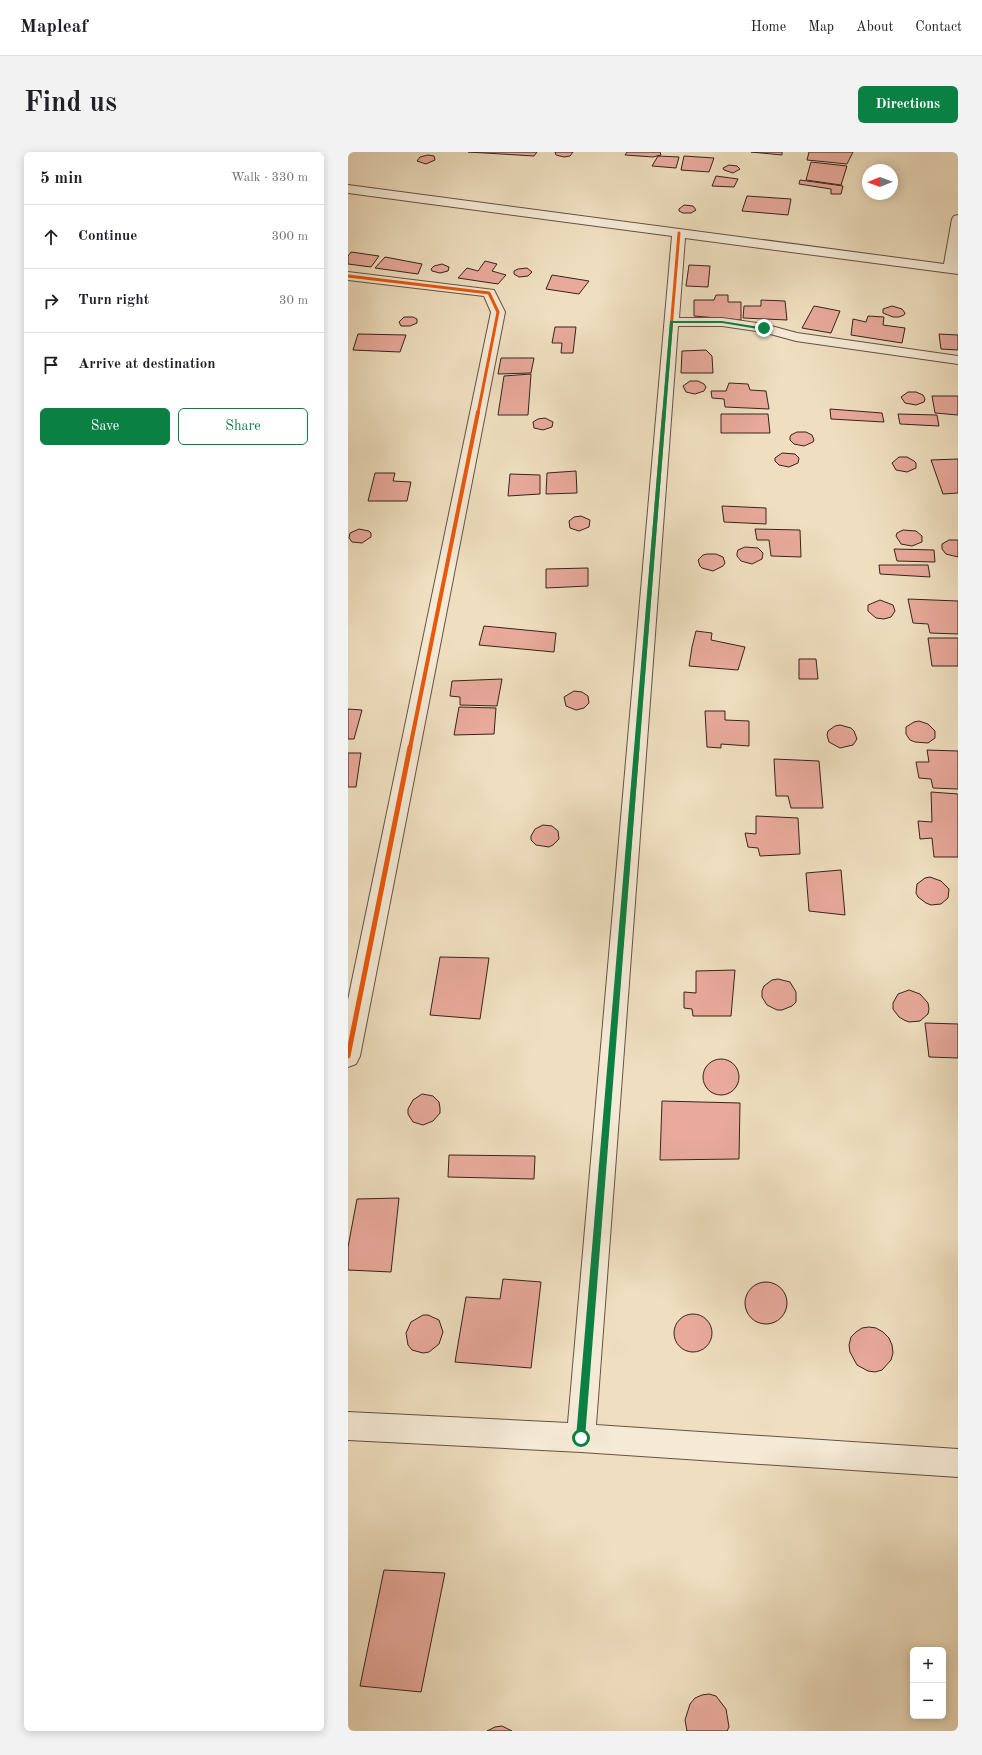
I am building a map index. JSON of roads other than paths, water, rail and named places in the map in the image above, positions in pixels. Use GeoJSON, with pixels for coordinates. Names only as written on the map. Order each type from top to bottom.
{"type":"FeatureCollection","features":[{"type":"Feature","properties":{"kind":"street"},"geometry":{"type":"LineString","coordinates":[[348,189],[954,270],[958,219]]}},
{"type":"Feature","properties":{"kind":"street"},"geometry":{"type":"LineString","coordinates":[[581,1438],[679,234]]}},
{"type":"Feature","properties":{"kind":"street"},"geometry":{"type":"LineString","coordinates":[[348,276],[489,293],[498,312],[348,1056]]}},
{"type":"Feature","properties":{"kind":"street"},"geometry":{"type":"LineString","coordinates":[[671,322],[722,322],[764,328],[796,337],[958,360]]}},
{"type":"Feature","properties":{"kind":"street"},"geometry":{"type":"LineString","coordinates":[[348,1426],[581,1438],[958,1463]]}}]}
